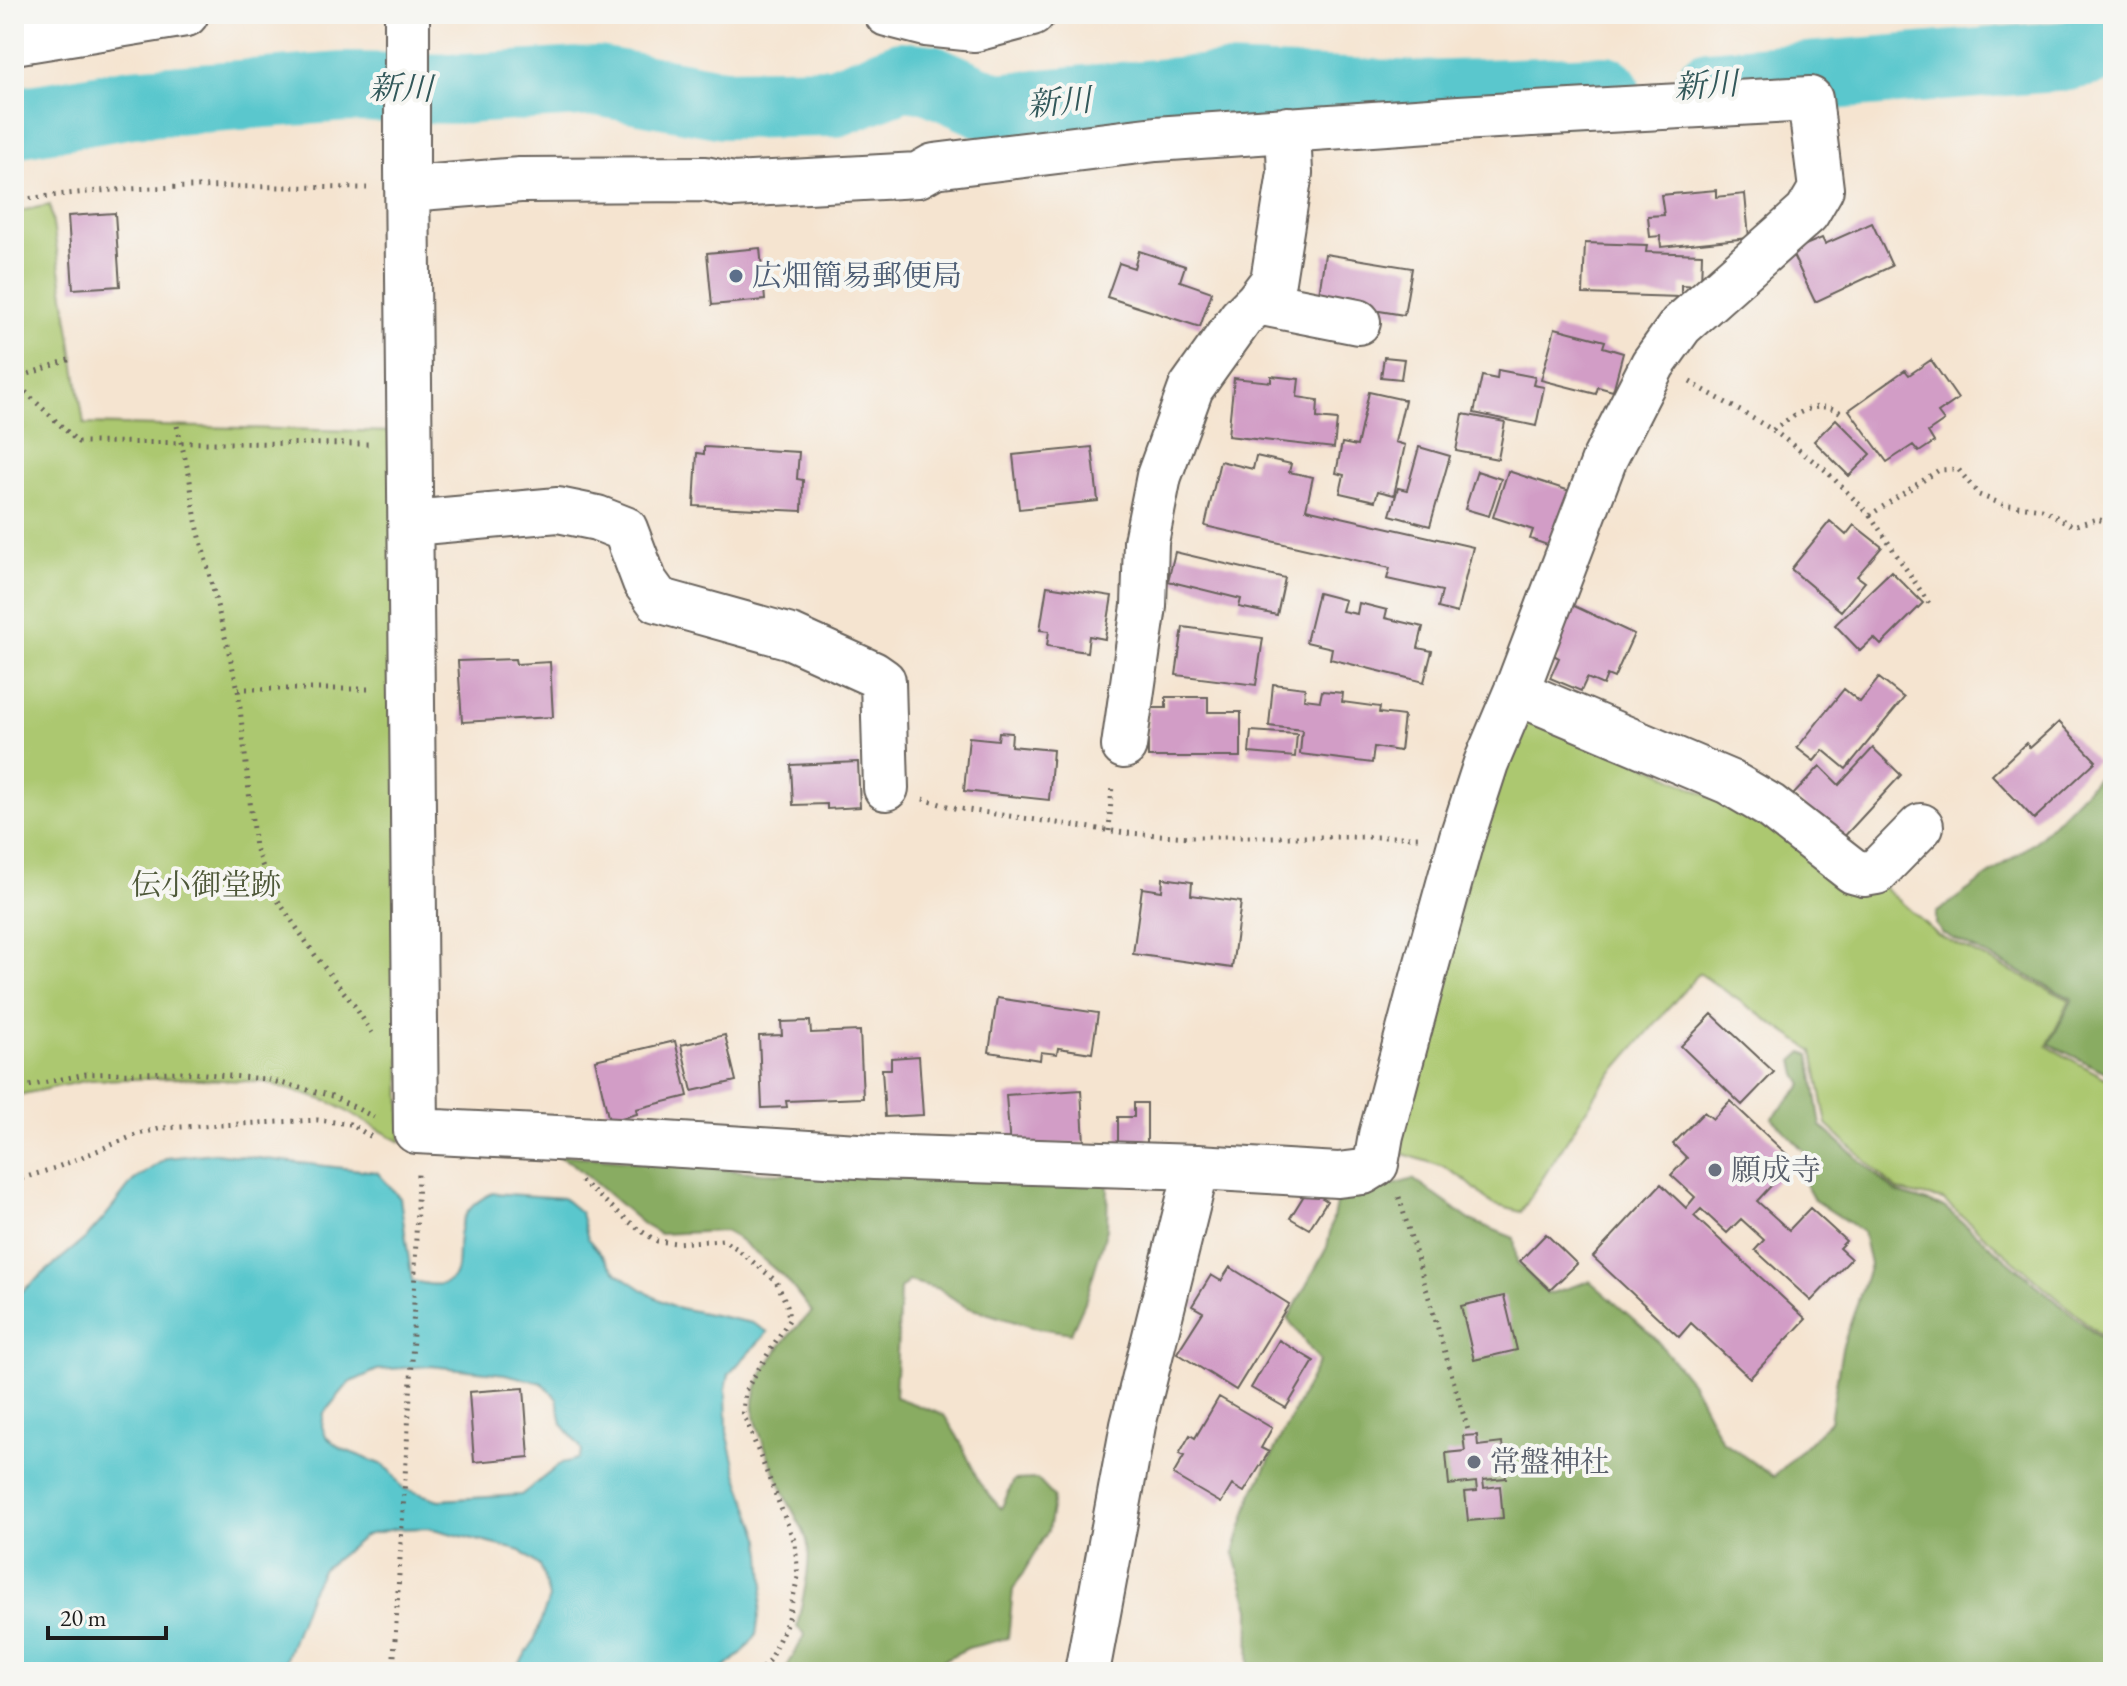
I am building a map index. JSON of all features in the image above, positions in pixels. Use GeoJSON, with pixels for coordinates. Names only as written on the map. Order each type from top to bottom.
{"type":"FeatureCollection","features":[{"type":"Feature","properties":{"kind":"street"},"geometry":{"type":"LineString","coordinates":[[14,42],[186,14]]}},
{"type":"Feature","properties":{"kind":"street"},"geometry":{"type":"LineString","coordinates":[[887,14],[926,24],[975,29],[1032,14]]}},
{"type":"Feature","properties":{"kind":"street"},"geometry":{"type":"LineString","coordinates":[[407,23],[407,179],[412,689],[400,1138],[617,1141],[874,1157],[1197,1167],[1338,1175],[1363,1172],[1376,1164],[1381,1135],[1462,837],[1486,763],[1605,458],[1653,364],[1681,325],[1807,213],[1821,189],[1810,99],[1156,139],[934,166],[918,175],[733,185],[705,179],[407,179]]}},
{"type":"Feature","properties":{"kind":"street"},"geometry":{"type":"LineString","coordinates":[[1124,746],[1144,606],[1146,542],[1159,476],[1191,388],[1241,318],[1273,281],[1290,173],[1288,129]]}},
{"type":"Feature","properties":{"kind":"street"},"geometry":{"type":"LineString","coordinates":[[1257,302],[1358,322]]}},
{"type":"Feature","properties":{"kind":"street"},"geometry":{"type":"LineString","coordinates":[[411,523],[558,510],[597,518],[625,529],[645,582],[658,600],[791,637],[883,681],[886,788]]}},
{"type":"Feature","properties":{"kind":"street"},"geometry":{"type":"LineString","coordinates":[[1516,692],[1729,782],[1770,806],[1853,871],[1864,874],[1876,872],[1921,826]]}},
{"type":"Feature","properties":{"kind":"street"},"geometry":{"type":"LineString","coordinates":[[1087,1672],[1133,1425],[1197,1167]]}},
{"type":"Feature","properties":{"kind":"path"},"geometry":{"type":"LineString","coordinates":[[14,201],[169,186],[407,179]]}},
{"type":"Feature","properties":{"kind":"path"},"geometry":{"type":"LineString","coordinates":[[74,358],[14,380],[78,442],[410,444]]}},
{"type":"Feature","properties":{"kind":"path"},"geometry":{"type":"LineString","coordinates":[[1653,364],[1773,430],[1825,470],[1870,515],[1930,605]]}},
{"type":"Feature","properties":{"kind":"path"},"geometry":{"type":"LineString","coordinates":[[1773,430],[1789,418],[1818,407],[1828,407],[1841,413]]}},
{"type":"Feature","properties":{"kind":"path"},"geometry":{"type":"LineString","coordinates":[[177,426],[196,521],[238,689],[255,848],[275,896],[374,1037]]}},
{"type":"Feature","properties":{"kind":"path"},"geometry":{"type":"LineString","coordinates":[[1870,515],[1939,470],[1949,468],[1958,469],[1979,495],[2002,504],[2042,509],[2073,526],[2097,519],[2113,524]]}},
{"type":"Feature","properties":{"kind":"path"},"geometry":{"type":"LineString","coordinates":[[238,689],[412,689]]}},
{"type":"Feature","properties":{"kind":"path"},"geometry":{"type":"LineString","coordinates":[[886,788],[954,808],[1126,833],[1190,837],[1462,837]]}},
{"type":"Feature","properties":{"kind":"path"},"geometry":{"type":"LineString","coordinates":[[14,1089],[86,1074],[181,1072],[265,1079],[332,1096],[382,1121],[418,1160],[412,1363],[393,1672]]}},
{"type":"Feature","properties":{"kind":"path"},"geometry":{"type":"LineString","coordinates":[[14,1181],[138,1134],[162,1128],[318,1120],[350,1124],[400,1138]]}},
{"type":"Feature","properties":{"kind":"path"},"geometry":{"type":"LineString","coordinates":[[576,1176],[638,1229],[657,1241],[722,1240],[736,1248],[776,1281],[787,1305],[789,1320],[745,1391],[743,1413],[795,1543],[798,1577],[787,1622],[770,1659],[759,1672]]}},
{"type":"Feature","properties":{"kind":"path"},"geometry":{"type":"LineString","coordinates":[[1399,1198],[1468,1430]]}},
{"type":"Feature","properties":{"kind":"green space","name":"伝小御堂跡"},"geometry":{"type":"Polygon","coordinates":[[[50,205],[84,424],[396,432],[401,1142],[330,1102],[264,1082],[180,1078],[89,1080],[14,1096],[14,212],[50,205]]]}},
{"type":"Feature","properties":{"kind":"green space"},"geometry":{"type":"Polygon","coordinates":[[[1528,706],[1875,879],[1938,935],[2070,1000],[2047,1046],[2113,1082],[2113,1346],[1943,1200],[1898,1191],[1827,1125],[1813,1051],[1699,973],[1602,1085],[1521,1212],[1492,1204],[1465,1180],[1444,1167],[1400,1153],[1394,1139],[1498,772],[1528,706]]]}},
{"type":"Feature","properties":{"kind":"green space"},"geometry":{"type":"Polygon","coordinates":[[[2113,747],[2113,1076],[2049,1044],[2073,999],[1942,933],[1936,925],[1936,913],[2036,841],[2106,769],[2113,747]]]}},
{"type":"Feature","properties":{"kind":"green space"},"geometry":{"type":"Polygon","coordinates":[[[1803,1052],[1810,1055],[1821,1126],[1897,1193],[1944,1207],[2113,1349],[2113,1672],[1249,1672],[1250,1609],[1234,1553],[1251,1497],[1319,1361],[1288,1319],[1327,1247],[1339,1189],[1374,1191],[1413,1179],[1470,1220],[1514,1238],[1517,1262],[1548,1294],[1590,1281],[1654,1337],[1692,1383],[1722,1441],[1774,1477],[1830,1421],[1842,1348],[1870,1265],[1863,1232],[1814,1200],[1802,1179],[1806,1153],[1772,1118],[1803,1085],[1794,1060],[1803,1052]]]}},
{"type":"Feature","properties":{"kind":"green space"},"geometry":{"type":"Polygon","coordinates":[[[552,1154],[763,1173],[1108,1183],[1107,1229],[1085,1302],[1071,1333],[1032,1327],[966,1307],[939,1289],[909,1281],[900,1289],[895,1397],[944,1415],[980,1484],[1001,1509],[1014,1480],[1037,1479],[1054,1497],[1048,1531],[1013,1590],[1008,1638],[968,1648],[931,1666],[931,1672],[784,1672],[805,1635],[797,1627],[808,1572],[808,1550],[803,1530],[762,1440],[755,1418],[755,1397],[773,1356],[812,1312],[786,1279],[740,1240],[724,1231],[660,1234],[644,1225],[572,1163],[552,1154]]]}},
{"type":"Feature","properties":{"kind":"water"},"geometry":{"type":"Polygon","coordinates":[[[215,1153],[377,1172],[400,1198],[412,1281],[430,1284],[445,1283],[455,1274],[460,1228],[476,1203],[493,1193],[563,1198],[581,1213],[588,1239],[616,1272],[652,1296],[675,1307],[752,1323],[768,1332],[729,1374],[726,1389],[727,1432],[738,1477],[761,1540],[764,1583],[756,1635],[744,1651],[720,1672],[514,1672],[534,1641],[549,1598],[539,1566],[521,1551],[429,1528],[394,1529],[366,1535],[322,1570],[310,1593],[281,1672],[14,1672],[14,1298],[87,1237],[133,1181],[167,1158],[215,1153]],[[430,1366],[377,1370],[349,1383],[324,1413],[322,1426],[326,1437],[342,1449],[391,1471],[402,1488],[439,1500],[521,1495],[562,1463],[578,1459],[582,1452],[562,1424],[557,1398],[542,1383],[505,1374],[430,1366]]]}},
{"type":"Feature","properties":{"kind":"building"},"geometry":{"type":"Polygon","coordinates":[[[1716,190],[1716,197],[1745,194],[1749,238],[1661,247],[1660,236],[1650,237],[1648,216],[1664,215],[1661,195],[1716,190]]]}},
{"type":"Feature","properties":{"kind":"building"},"geometry":{"type":"Polygon","coordinates":[[[115,213],[120,286],[73,289],[68,216],[115,213]]]}},
{"type":"Feature","properties":{"kind":"building"},"geometry":{"type":"Polygon","coordinates":[[[1872,223],[1892,266],[1815,302],[1791,251],[1822,238],[1825,244],[1872,223]]]}},
{"type":"Feature","properties":{"kind":"building"},"geometry":{"type":"Polygon","coordinates":[[[1585,243],[1647,245],[1646,252],[1702,254],[1701,286],[1681,285],[1681,297],[1583,294],[1585,243]]]}},
{"type":"Feature","properties":{"kind":"building"},"geometry":{"type":"Polygon","coordinates":[[[760,248],[765,300],[712,305],[707,253],[760,248]]]}},
{"type":"Feature","properties":{"kind":"building"},"geometry":{"type":"Polygon","coordinates":[[[1139,251],[1185,266],[1180,281],[1212,292],[1200,327],[1107,297],[1119,263],[1134,268],[1139,251]]]}},
{"type":"Feature","properties":{"kind":"building"},"geometry":{"type":"Polygon","coordinates":[[[1325,254],[1412,268],[1404,315],[1318,301],[1325,254]]]}},
{"type":"Feature","properties":{"kind":"building"},"geometry":{"type":"Polygon","coordinates":[[[1555,328],[1605,341],[1603,347],[1623,353],[1613,391],[1598,387],[1596,394],[1541,380],[1555,328]]]}},
{"type":"Feature","properties":{"kind":"building"},"geometry":{"type":"Polygon","coordinates":[[[1384,357],[1404,359],[1401,379],[1381,377],[1384,357]]]}},
{"type":"Feature","properties":{"kind":"building"},"geometry":{"type":"Polygon","coordinates":[[[1931,360],[1958,399],[1938,413],[1944,421],[1928,432],[1934,442],[1919,452],[1913,445],[1887,462],[1849,410],[1905,370],[1909,375],[1931,360]]]}},
{"type":"Feature","properties":{"kind":"building"},"geometry":{"type":"Polygon","coordinates":[[[1498,370],[1535,377],[1533,385],[1544,387],[1536,426],[1474,413],[1482,376],[1497,379],[1498,370]]]}},
{"type":"Feature","properties":{"kind":"building"},"geometry":{"type":"Polygon","coordinates":[[[1271,376],[1299,379],[1297,397],[1318,400],[1317,418],[1337,420],[1334,448],[1228,436],[1234,378],[1271,382],[1271,376]]]}},
{"type":"Feature","properties":{"kind":"building"},"geometry":{"type":"Polygon","coordinates":[[[1369,392],[1405,400],[1395,442],[1405,445],[1394,495],[1378,491],[1375,501],[1340,493],[1344,475],[1336,473],[1342,443],[1357,446],[1369,392]]]}},
{"type":"Feature","properties":{"kind":"building"},"geometry":{"type":"Polygon","coordinates":[[[1463,414],[1505,422],[1498,459],[1456,451],[1463,414]]]}},
{"type":"Feature","properties":{"kind":"building"},"geometry":{"type":"Polygon","coordinates":[[[1836,419],[1871,454],[1849,476],[1814,441],[1836,419]]]}},
{"type":"Feature","properties":{"kind":"building"},"geometry":{"type":"Polygon","coordinates":[[[704,447],[799,452],[797,479],[803,480],[802,511],[694,506],[697,453],[704,454],[704,447]]]}},
{"type":"Feature","properties":{"kind":"building"},"geometry":{"type":"Polygon","coordinates":[[[1092,447],[1098,501],[1019,509],[1013,455],[1092,447]]]}},
{"type":"Feature","properties":{"kind":"building"},"geometry":{"type":"Polygon","coordinates":[[[1419,447],[1450,456],[1430,526],[1390,515],[1398,488],[1407,490],[1419,447]]]}},
{"type":"Feature","properties":{"kind":"building"},"geometry":{"type":"Polygon","coordinates":[[[1256,456],[1291,464],[1289,472],[1313,477],[1306,509],[1473,547],[1457,613],[1438,608],[1442,591],[1387,579],[1390,568],[1205,526],[1220,461],[1253,469],[1256,456]]]}},
{"type":"Feature","properties":{"kind":"building"},"geometry":{"type":"Polygon","coordinates":[[[1477,471],[1501,479],[1489,516],[1465,509],[1477,471]]]}},
{"type":"Feature","properties":{"kind":"building"},"geometry":{"type":"Polygon","coordinates":[[[1508,471],[1573,492],[1556,548],[1530,539],[1533,530],[1493,517],[1508,471]]]}},
{"type":"Feature","properties":{"kind":"building"},"geometry":{"type":"Polygon","coordinates":[[[1830,521],[1846,535],[1854,525],[1882,547],[1857,576],[1865,582],[1841,611],[1791,569],[1830,521]]]}},
{"type":"Feature","properties":{"kind":"building"},"geometry":{"type":"Polygon","coordinates":[[[1175,552],[1285,578],[1277,615],[1239,607],[1241,599],[1168,581],[1175,552]]]}},
{"type":"Feature","properties":{"kind":"building"},"geometry":{"type":"Polygon","coordinates":[[[1891,571],[1923,603],[1881,645],[1874,638],[1860,651],[1835,625],[1891,571]]]}},
{"type":"Feature","properties":{"kind":"building"},"geometry":{"type":"Polygon","coordinates":[[[1047,586],[1112,596],[1105,639],[1089,636],[1087,652],[1047,646],[1049,631],[1040,630],[1047,586]]]}},
{"type":"Feature","properties":{"kind":"building"},"geometry":{"type":"Polygon","coordinates":[[[1318,593],[1345,600],[1342,611],[1357,614],[1359,603],[1387,610],[1385,618],[1423,627],[1418,648],[1432,651],[1424,682],[1330,659],[1332,648],[1306,642],[1318,593]]]}},
{"type":"Feature","properties":{"kind":"building"},"geometry":{"type":"Polygon","coordinates":[[[1570,604],[1634,634],[1614,678],[1607,675],[1603,685],[1587,678],[1581,691],[1550,678],[1559,658],[1548,652],[1570,604]]]}},
{"type":"Feature","properties":{"kind":"building"},"geometry":{"type":"Polygon","coordinates":[[[1183,627],[1263,638],[1256,685],[1176,675],[1183,627]]]}},
{"type":"Feature","properties":{"kind":"building"},"geometry":{"type":"Polygon","coordinates":[[[515,659],[516,664],[550,662],[553,717],[462,722],[458,661],[515,659]]]}},
{"type":"Feature","properties":{"kind":"building"},"geometry":{"type":"Polygon","coordinates":[[[1879,678],[1904,698],[1846,769],[1823,750],[1814,761],[1797,748],[1844,689],[1860,702],[1879,678]]]}},
{"type":"Feature","properties":{"kind":"building"},"geometry":{"type":"Polygon","coordinates":[[[1273,684],[1305,688],[1304,699],[1320,701],[1322,691],[1343,693],[1342,702],[1380,707],[1379,713],[1404,716],[1400,751],[1374,747],[1372,763],[1300,754],[1302,730],[1269,726],[1273,684]]]}},
{"type":"Feature","properties":{"kind":"building"},"geometry":{"type":"Polygon","coordinates":[[[1166,697],[1208,697],[1208,712],[1241,712],[1241,757],[1148,757],[1148,708],[1166,708],[1166,697]]]}},
{"type":"Feature","properties":{"kind":"building"},"geometry":{"type":"Polygon","coordinates":[[[2059,722],[2096,761],[2034,819],[1992,775],[2026,743],[2030,748],[2059,722]]]}},
{"type":"Feature","properties":{"kind":"building"},"geometry":{"type":"Polygon","coordinates":[[[1251,731],[1297,734],[1295,757],[1249,753],[1251,731]]]}},
{"type":"Feature","properties":{"kind":"building"},"geometry":{"type":"Polygon","coordinates":[[[999,732],[1012,733],[1011,746],[1053,750],[1049,800],[964,791],[969,737],[998,740],[999,732]]]}},
{"type":"Feature","properties":{"kind":"building"},"geometry":{"type":"Polygon","coordinates":[[[1873,748],[1901,775],[1841,840],[1793,795],[1820,766],[1839,785],[1873,748]]]}},
{"type":"Feature","properties":{"kind":"building"},"geometry":{"type":"Polygon","coordinates":[[[858,762],[860,807],[827,809],[827,804],[793,805],[791,765],[858,762]]]}},
{"type":"Feature","properties":{"kind":"building"},"geometry":{"type":"Polygon","coordinates":[[[1163,878],[1192,882],[1191,895],[1241,902],[1232,968],[1133,954],[1142,888],[1162,891],[1163,878]]]}},
{"type":"Feature","properties":{"kind":"building"},"geometry":{"type":"Polygon","coordinates":[[[997,998],[1098,1013],[1092,1053],[1058,1048],[1057,1054],[1041,1052],[1040,1060],[989,1052],[997,998]]]}},
{"type":"Feature","properties":{"kind":"building"},"geometry":{"type":"Polygon","coordinates":[[[1712,1014],[1774,1072],[1742,1105],[1681,1046],[1712,1014]]]}},
{"type":"Feature","properties":{"kind":"building"},"geometry":{"type":"Polygon","coordinates":[[[810,1021],[811,1033],[860,1031],[863,1098],[786,1101],[787,1107],[762,1108],[759,1036],[782,1035],[781,1022],[810,1021]]]}},
{"type":"Feature","properties":{"kind":"building"},"geometry":{"type":"Polygon","coordinates":[[[725,1035],[736,1081],[692,1091],[681,1045],[725,1035]]]}},
{"type":"Feature","properties":{"kind":"building"},"geometry":{"type":"Polygon","coordinates":[[[675,1041],[688,1096],[636,1109],[637,1114],[609,1121],[595,1060],[675,1041]]]}},
{"type":"Feature","properties":{"kind":"building"},"geometry":{"type":"Polygon","coordinates":[[[919,1056],[923,1115],[885,1117],[882,1069],[891,1069],[891,1058],[919,1056]]]}},
{"type":"Feature","properties":{"kind":"building"},"geometry":{"type":"Polygon","coordinates":[[[1081,1090],[1084,1143],[1010,1147],[1006,1095],[1081,1090]]]}},
{"type":"Feature","properties":{"kind":"building"},"geometry":{"type":"Polygon","coordinates":[[[1730,1101],[1794,1161],[1757,1201],[1789,1230],[1810,1208],[1846,1241],[1839,1248],[1851,1259],[1811,1301],[1755,1250],[1764,1240],[1741,1219],[1727,1233],[1701,1209],[1694,1216],[1806,1319],[1750,1378],[1691,1323],[1679,1337],[1593,1257],[1661,1184],[1686,1208],[1695,1197],[1671,1175],[1687,1158],[1673,1144],[1704,1112],[1713,1119],[1730,1101]]]}},
{"type":"Feature","properties":{"kind":"building"},"geometry":{"type":"Polygon","coordinates":[[[1134,1103],[1147,1103],[1147,1148],[1118,1147],[1118,1117],[1134,1117],[1134,1103]]]}},
{"type":"Feature","properties":{"kind":"building"},"geometry":{"type":"Polygon","coordinates":[[[1308,1189],[1327,1201],[1309,1229],[1290,1218],[1308,1189]]]}},
{"type":"Feature","properties":{"kind":"building"},"geometry":{"type":"Polygon","coordinates":[[[1546,1234],[1577,1264],[1550,1290],[1520,1261],[1546,1234]]]}},
{"type":"Feature","properties":{"kind":"building"},"geometry":{"type":"Polygon","coordinates":[[[1230,1267],[1289,1304],[1236,1390],[1177,1353],[1203,1312],[1192,1306],[1211,1275],[1221,1281],[1230,1267]]]}},
{"type":"Feature","properties":{"kind":"building"},"geometry":{"type":"Polygon","coordinates":[[[1504,1296],[1517,1350],[1474,1360],[1461,1306],[1504,1296]]]}},
{"type":"Feature","properties":{"kind":"building"},"geometry":{"type":"Polygon","coordinates":[[[1279,1340],[1314,1361],[1286,1408],[1251,1388],[1279,1340]]]}},
{"type":"Feature","properties":{"kind":"building"},"geometry":{"type":"Polygon","coordinates":[[[524,1388],[529,1457],[474,1462],[469,1392],[524,1388]]]}},
{"type":"Feature","properties":{"kind":"building"},"geometry":{"type":"Polygon","coordinates":[[[1219,1397],[1272,1428],[1261,1448],[1269,1452],[1244,1492],[1232,1485],[1221,1503],[1173,1475],[1184,1456],[1179,1454],[1190,1435],[1195,1438],[1219,1397]]]}},
{"type":"Feature","properties":{"kind":"building"},"geometry":{"type":"Polygon","coordinates":[[[1477,1435],[1478,1446],[1502,1443],[1506,1478],[1483,1480],[1484,1488],[1500,1486],[1503,1518],[1468,1521],[1465,1492],[1477,1491],[1476,1482],[1449,1485],[1446,1453],[1465,1451],[1463,1436],[1477,1435]]]}},
{"type":"Feature","properties":{"kind":"waterway","name":"新川"},"geometry":{"type":"LineString","coordinates":[[1709,85],[2067,56],[2094,50],[2113,36]]}},
{"type":"Feature","properties":{"kind":"waterway","name":"新川"},"geometry":{"type":"LineString","coordinates":[[14,123],[132,103],[345,87],[466,89],[597,81],[724,104],[835,102],[902,76],[930,79],[995,108],[1223,88],[1420,96],[1605,90]]}},
{"type":"Feature","properties":{"kind":"place","name":"広畑簡易郵便局"},"geometry":{"type":"Point","coordinates":[736,276]}},
{"type":"Feature","properties":{"kind":"place","name":"願成寺"},"geometry":{"type":"Point","coordinates":[1715,1170]}},
{"type":"Feature","properties":{"kind":"place","name":"常盤神社"},"geometry":{"type":"Point","coordinates":[1474,1462]}}]}
